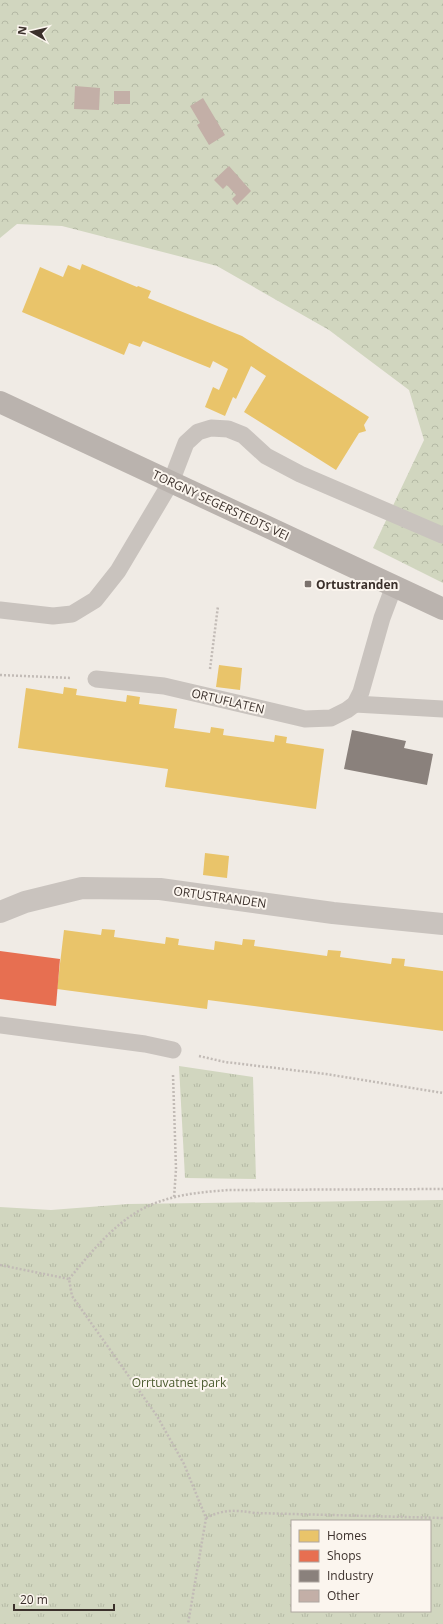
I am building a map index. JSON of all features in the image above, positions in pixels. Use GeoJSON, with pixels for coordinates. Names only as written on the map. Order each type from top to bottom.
{"type":"FeatureCollection","features":[{"type":"Feature","properties":{"kind":"main road","name":"TORGNY SEGERSTEDTS VEI"},"geometry":{"type":"LineString","coordinates":[[0,402],[443,609]]}},
{"type":"Feature","properties":{"kind":"street","name":"ORTUSTRANDEN"},"geometry":{"type":"LineString","coordinates":[[0,912],[25,902],[82,888],[160,889],[333,913],[443,924]]}},
{"type":"Feature","properties":{"kind":"lane"},"geometry":{"type":"LineString","coordinates":[[0,610],[53,616],[72,614],[95,600],[118,571],[171,482],[186,443],[198,432],[212,428],[228,429],[243,435],[266,456],[300,474],[442,535]]}},
{"type":"Feature","properties":{"kind":"lane"},"geometry":{"type":"LineString","coordinates":[[394,586],[382,618],[361,692],[355,704],[443,709]]}},
{"type":"Feature","properties":{"kind":"lane","name":"ORTUFLATEN"},"geometry":{"type":"LineString","coordinates":[[96,679],[164,686],[305,719],[331,718],[355,704]]}},
{"type":"Feature","properties":{"kind":"lane"},"geometry":{"type":"LineString","coordinates":[[0,1025],[145,1044],[173,1050]]}},
{"type":"Feature","properties":{"kind":"path"},"geometry":{"type":"LineString","coordinates":[[210,674],[218,606]]}},
{"type":"Feature","properties":{"kind":"path"},"geometry":{"type":"LineString","coordinates":[[0,675],[96,679]]}},
{"type":"Feature","properties":{"kind":"path"},"geometry":{"type":"LineString","coordinates":[[174,1198],[176,1169],[173,1050],[225,1062],[326,1074],[443,1093]]}},
{"type":"Feature","properties":{"kind":"path"},"geometry":{"type":"LineString","coordinates":[[188,1624],[206,1518],[191,1480],[173,1442],[158,1416],[72,1296],[69,1279],[99,1243],[134,1214],[153,1204],[174,1198],[195,1193],[229,1190],[443,1189]]}},
{"type":"Feature","properties":{"kind":"path"},"geometry":{"type":"LineString","coordinates":[[0,1265],[69,1279]]}},
{"type":"Feature","properties":{"kind":"path"},"geometry":{"type":"LineString","coordinates":[[206,1518],[217,1513],[233,1510],[255,1513],[443,1518]]}},
{"type":"Feature","properties":{"kind":"green space"},"geometry":{"type":"Polygon","coordinates":[[[0,0],[443,0],[443,583],[373,548],[424,440],[409,390],[329,330],[217,266],[62,226],[17,224],[0,238],[0,0]]]}},
{"type":"Feature","properties":{"kind":"green space"},"geometry":{"type":"Polygon","coordinates":[[[179,1066],[253,1077],[256,1179],[185,1178],[179,1066]]]}},
{"type":"Feature","properties":{"kind":"green space","name":"Orrtuvatnet park"},"geometry":{"type":"Polygon","coordinates":[[[443,1200],[443,1624],[0,1624],[0,1207],[51,1210],[128,1204],[443,1200]]]}},
{"type":"Feature","properties":{"kind":"building: Homes"},"geometry":{"type":"Polygon","coordinates":[[[82,264],[137,287],[138,286],[151,291],[148,298],[242,336],[369,417],[364,425],[366,431],[359,433],[336,470],[244,412],[266,376],[251,366],[236,399],[233,397],[225,416],[205,407],[213,387],[219,390],[228,369],[213,361],[210,368],[143,341],[140,347],[129,343],[124,355],[22,312],[40,267],[63,277],[68,265],[80,270],[82,264]]]}},
{"type":"Feature","properties":{"kind":"building: Homes"},"geometry":{"type":"Polygon","coordinates":[[[219,665],[242,668],[240,690],[216,687],[219,665]]]}},
{"type":"Feature","properties":{"kind":"building: Homes"},"geometry":{"type":"Polygon","coordinates":[[[64,687],[77,689],[76,695],[126,702],[127,695],[140,697],[139,704],[177,709],[174,728],[210,733],[211,727],[224,729],[223,735],[274,742],[275,735],[287,737],[286,743],[324,749],[316,809],[165,787],[168,769],[18,748],[26,688],[63,694],[64,687]]]}},
{"type":"Feature","properties":{"kind":"building: Homes"},"geometry":{"type":"Polygon","coordinates":[[[205,853],[229,856],[227,878],[203,875],[205,853]]]}},
{"type":"Feature","properties":{"kind":"building: Homes"},"geometry":{"type":"Polygon","coordinates":[[[102,929],[115,930],[114,937],[165,944],[166,937],[179,939],[178,945],[214,950],[215,941],[242,945],[243,939],[255,940],[254,946],[327,956],[328,950],[341,951],[340,957],[391,964],[392,958],[405,959],[404,966],[443,971],[443,1031],[208,1000],[207,1009],[57,989],[64,930],[101,935],[102,929]]]}},
{"type":"Feature","properties":{"kind":"building: Shops"},"geometry":{"type":"Polygon","coordinates":[[[0,951],[60,959],[56,1006],[0,999],[0,951]]]}},
{"type":"Feature","properties":{"kind":"building: Industry"},"geometry":{"type":"Polygon","coordinates":[[[352,730],[406,741],[404,748],[433,754],[427,785],[344,769],[352,730]]]}},
{"type":"Feature","properties":{"kind":"building: Other"},"geometry":{"type":"Polygon","coordinates":[[[75,86],[100,88],[99,110],[74,109],[75,86]]]}},
{"type":"Feature","properties":{"kind":"building: Other"},"geometry":{"type":"Polygon","coordinates":[[[114,91],[130,91],[130,104],[114,104],[114,91]]]}},
{"type":"Feature","properties":{"kind":"building: Other"},"geometry":{"type":"Polygon","coordinates":[[[203,98],[225,135],[209,145],[197,125],[200,123],[190,106],[203,98]]]}},
{"type":"Feature","properties":{"kind":"building: Other"},"geometry":{"type":"Polygon","coordinates":[[[229,166],[251,191],[237,205],[232,199],[236,195],[227,185],[223,189],[214,180],[229,166]]]}},
{"type":"Feature","properties":{"kind":"place","name":"Ortustranden"},"geometry":{"type":"Point","coordinates":[308,584]}}]}
